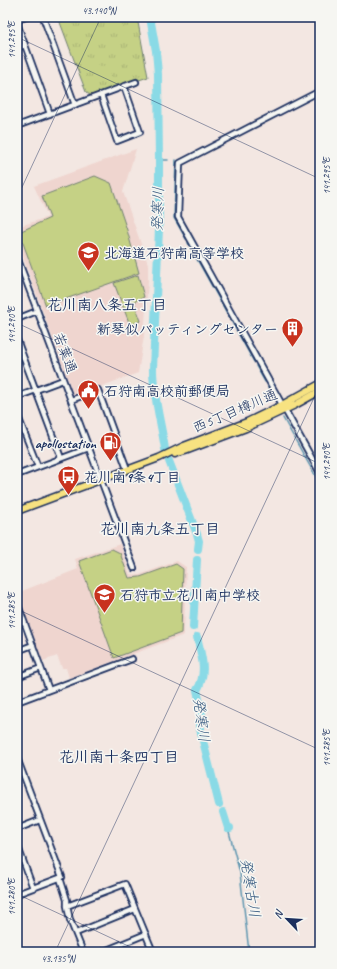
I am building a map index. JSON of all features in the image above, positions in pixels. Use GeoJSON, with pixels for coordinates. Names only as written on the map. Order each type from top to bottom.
{"type":"FeatureCollection","features":[{"type":"Feature","properties":{"kind":"main road","name":"西5丁目樽川通"},"geometry":{"type":"LineString","coordinates":[[18,509],[127,469],[185,451],[246,428],[320,384]]}},
{"type":"Feature","properties":{"kind":"main road","name":"西5丁目樽川通"},"geometry":{"type":"LineString","coordinates":[[283,407],[320,391]]}},
{"type":"Feature","properties":{"kind":"street"},"geometry":{"type":"LineString","coordinates":[[26,17],[17,22],[50,114]]}},
{"type":"Feature","properties":{"kind":"street"},"geometry":{"type":"LineString","coordinates":[[43,17],[75,105]]}},
{"type":"Feature","properties":{"kind":"street"},"geometry":{"type":"LineString","coordinates":[[17,48],[25,45]]}},
{"type":"Feature","properties":{"kind":"street"},"geometry":{"type":"LineString","coordinates":[[17,126],[136,82]]}},
{"type":"Feature","properties":{"kind":"street"},"geometry":{"type":"LineString","coordinates":[[101,95],[117,140],[140,132],[124,86]]}},
{"type":"Feature","properties":{"kind":"street"},"geometry":{"type":"LineString","coordinates":[[320,91],[180,163],[178,217],[320,473]]}},
{"type":"Feature","properties":{"kind":"street","name":"若葉通"},"geometry":{"type":"LineString","coordinates":[[17,258],[134,568]]}},
{"type":"Feature","properties":{"kind":"street"},"geometry":{"type":"LineString","coordinates":[[17,319],[37,311]]}},
{"type":"Feature","properties":{"kind":"street"},"geometry":{"type":"LineString","coordinates":[[17,340],[61,458]]}},
{"type":"Feature","properties":{"kind":"street"},"geometry":{"type":"LineString","coordinates":[[17,397],[63,380]]}},
{"type":"Feature","properties":{"kind":"street"},"geometry":{"type":"LineString","coordinates":[[71,400],[98,390],[127,469]]}},
{"type":"Feature","properties":{"kind":"street"},"geometry":{"type":"LineString","coordinates":[[17,414],[38,467]]}},
{"type":"Feature","properties":{"kind":"street"},"geometry":{"type":"LineString","coordinates":[[17,475],[89,448]]}},
{"type":"Feature","properties":{"kind":"street"},"geometry":{"type":"LineString","coordinates":[[17,602],[49,690]]}},
{"type":"Feature","properties":{"kind":"street"},"geometry":{"type":"LineString","coordinates":[[17,625],[24,622]]}},
{"type":"Feature","properties":{"kind":"street"},"geometry":{"type":"LineString","coordinates":[[17,652],[33,645]]}},
{"type":"Feature","properties":{"kind":"street"},"geometry":{"type":"LineString","coordinates":[[17,702],[132,660]]}},
{"type":"Feature","properties":{"kind":"street"},"geometry":{"type":"LineString","coordinates":[[17,677],[41,668]]}},
{"type":"Feature","properties":{"kind":"street"},"geometry":{"type":"LineString","coordinates":[[17,758],[18,766],[61,878],[67,900],[70,920],[83,952]]}},
{"type":"Feature","properties":{"kind":"street"},"geometry":{"type":"LineString","coordinates":[[17,829],[40,820]]}},
{"type":"Feature","properties":{"kind":"street"},"geometry":{"type":"LineString","coordinates":[[17,844],[33,888]]}},
{"type":"Feature","properties":{"kind":"street"},"geometry":{"type":"LineString","coordinates":[[17,894],[61,878]]}},
{"type":"Feature","properties":{"kind":"street"},"geometry":{"type":"LineString","coordinates":[[67,906],[125,884],[153,952]]}},
{"type":"Feature","properties":{"kind":"street"},"geometry":{"type":"LineString","coordinates":[[76,933],[135,909]]}},
{"type":"Feature","properties":{"kind":"street"},"geometry":{"type":"LineString","coordinates":[[102,952],[146,934]]}},
{"type":"Feature","properties":{"kind":"shaded area","name":"北海道石狩南高等学校"},"geometry":{"type":"Polygon","coordinates":[[[136,149],[123,192],[148,264],[144,336],[138,373],[74,396],[17,241],[17,227],[48,217],[34,186],[136,149]]]}},
{"type":"Feature","properties":{"kind":"shaded area","name":"石狩市立花川南中学校"},"geometry":{"type":"Polygon","coordinates":[[[120,544],[130,574],[139,575],[177,561],[186,567],[184,635],[69,678],[66,668],[62,668],[57,656],[43,661],[17,593],[78,569],[75,559],[120,544]]]}},
{"type":"Feature","properties":{"kind":"green space"},"geometry":{"type":"Polygon","coordinates":[[[58,17],[137,17],[148,77],[91,96],[86,92],[58,17]]]}},
{"type":"Feature","properties":{"kind":"green space"},"geometry":{"type":"Polygon","coordinates":[[[95,176],[111,183],[127,230],[139,273],[46,306],[19,232],[50,218],[42,196],[95,176]]]}},
{"type":"Feature","properties":{"kind":"green space"},"geometry":{"type":"Polygon","coordinates":[[[138,275],[144,297],[134,302],[141,321],[130,325],[114,283],[138,275]]]}},
{"type":"Feature","properties":{"kind":"green space"},"geometry":{"type":"Polygon","coordinates":[[[112,549],[120,553],[129,578],[140,577],[176,564],[183,569],[181,633],[114,658],[79,561],[112,549]]]}},
{"type":"Feature","properties":{"kind":"waterway","name":"発寒川"},"geometry":{"type":"LineString","coordinates":[[150,17],[156,51],[158,74],[159,160],[159,228],[153,379],[165,449]]}},
{"type":"Feature","properties":{"kind":"waterway"},"geometry":{"type":"LineString","coordinates":[[159,160],[168,160]]}},
{"type":"Feature","properties":{"kind":"waterway"},"geometry":{"type":"LineString","coordinates":[[176,160],[174,218],[186,239]]}},
{"type":"Feature","properties":{"kind":"waterway"},"geometry":{"type":"LineString","coordinates":[[188,243],[254,362]]}},
{"type":"Feature","properties":{"kind":"waterway"},"geometry":{"type":"LineString","coordinates":[[256,366],[265,382]]}},
{"type":"Feature","properties":{"kind":"waterway"},"geometry":{"type":"LineString","coordinates":[[268,387],[274,398]]}},
{"type":"Feature","properties":{"kind":"waterway"},"geometry":{"type":"LineString","coordinates":[[283,418],[320,484]]}},
{"type":"Feature","properties":{"kind":"waterway","name":"発寒川"},"geometry":{"type":"LineString","coordinates":[[169,461],[197,534],[199,541],[198,549]]}},
{"type":"Feature","properties":{"kind":"waterway","name":"発寒川"},"geometry":{"type":"LineString","coordinates":[[193,627],[197,560]]}},
{"type":"Feature","properties":{"kind":"waterway","name":"発寒川"},"geometry":{"type":"LineString","coordinates":[[197,637],[203,664],[202,677],[197,690],[202,713],[199,725],[219,804]]}},
{"type":"Feature","properties":{"kind":"waterway","name":"発寒川"},"geometry":{"type":"LineString","coordinates":[[223,812],[228,828],[230,828]]}},
{"type":"Feature","properties":{"kind":"waterway","name":"発寒古川"},"geometry":{"type":"LineString","coordinates":[[228,828],[240,873],[249,952]]}},
{"type":"Feature","properties":{"kind":"place","name":"北海道石狩南高等学校"},"geometry":{"type":"Point","coordinates":[88,272]}},
{"type":"Feature","properties":{"kind":"place","name":"新琴似バッティングセンター"},"geometry":{"type":"Point","coordinates":[293,348]}},
{"type":"Feature","properties":{"kind":"place","name":"石狩南高校前郵便局"},"geometry":{"type":"Point","coordinates":[88,410]}},
{"type":"Feature","properties":{"kind":"place","name":"apollostation"},"geometry":{"type":"Point","coordinates":[111,462]}},
{"type":"Feature","properties":{"kind":"place","name":"花川南9条4丁目"},"geometry":{"type":"Point","coordinates":[68,496]}},
{"type":"Feature","properties":{"kind":"place","name":"石狩市立花川南中学校"},"geometry":{"type":"Point","coordinates":[105,614]}},
{"type":"Feature","properties":{"kind":"district","name":"花川南八条五丁目"},"geometry":{"type":"Point","coordinates":[107,305]}},
{"type":"Feature","properties":{"kind":"district","name":"花川南九条五丁目"},"geometry":{"type":"Point","coordinates":[160,529]}},
{"type":"Feature","properties":{"kind":"district","name":"花川南十条四丁目"},"geometry":{"type":"Point","coordinates":[119,757]}}]}
